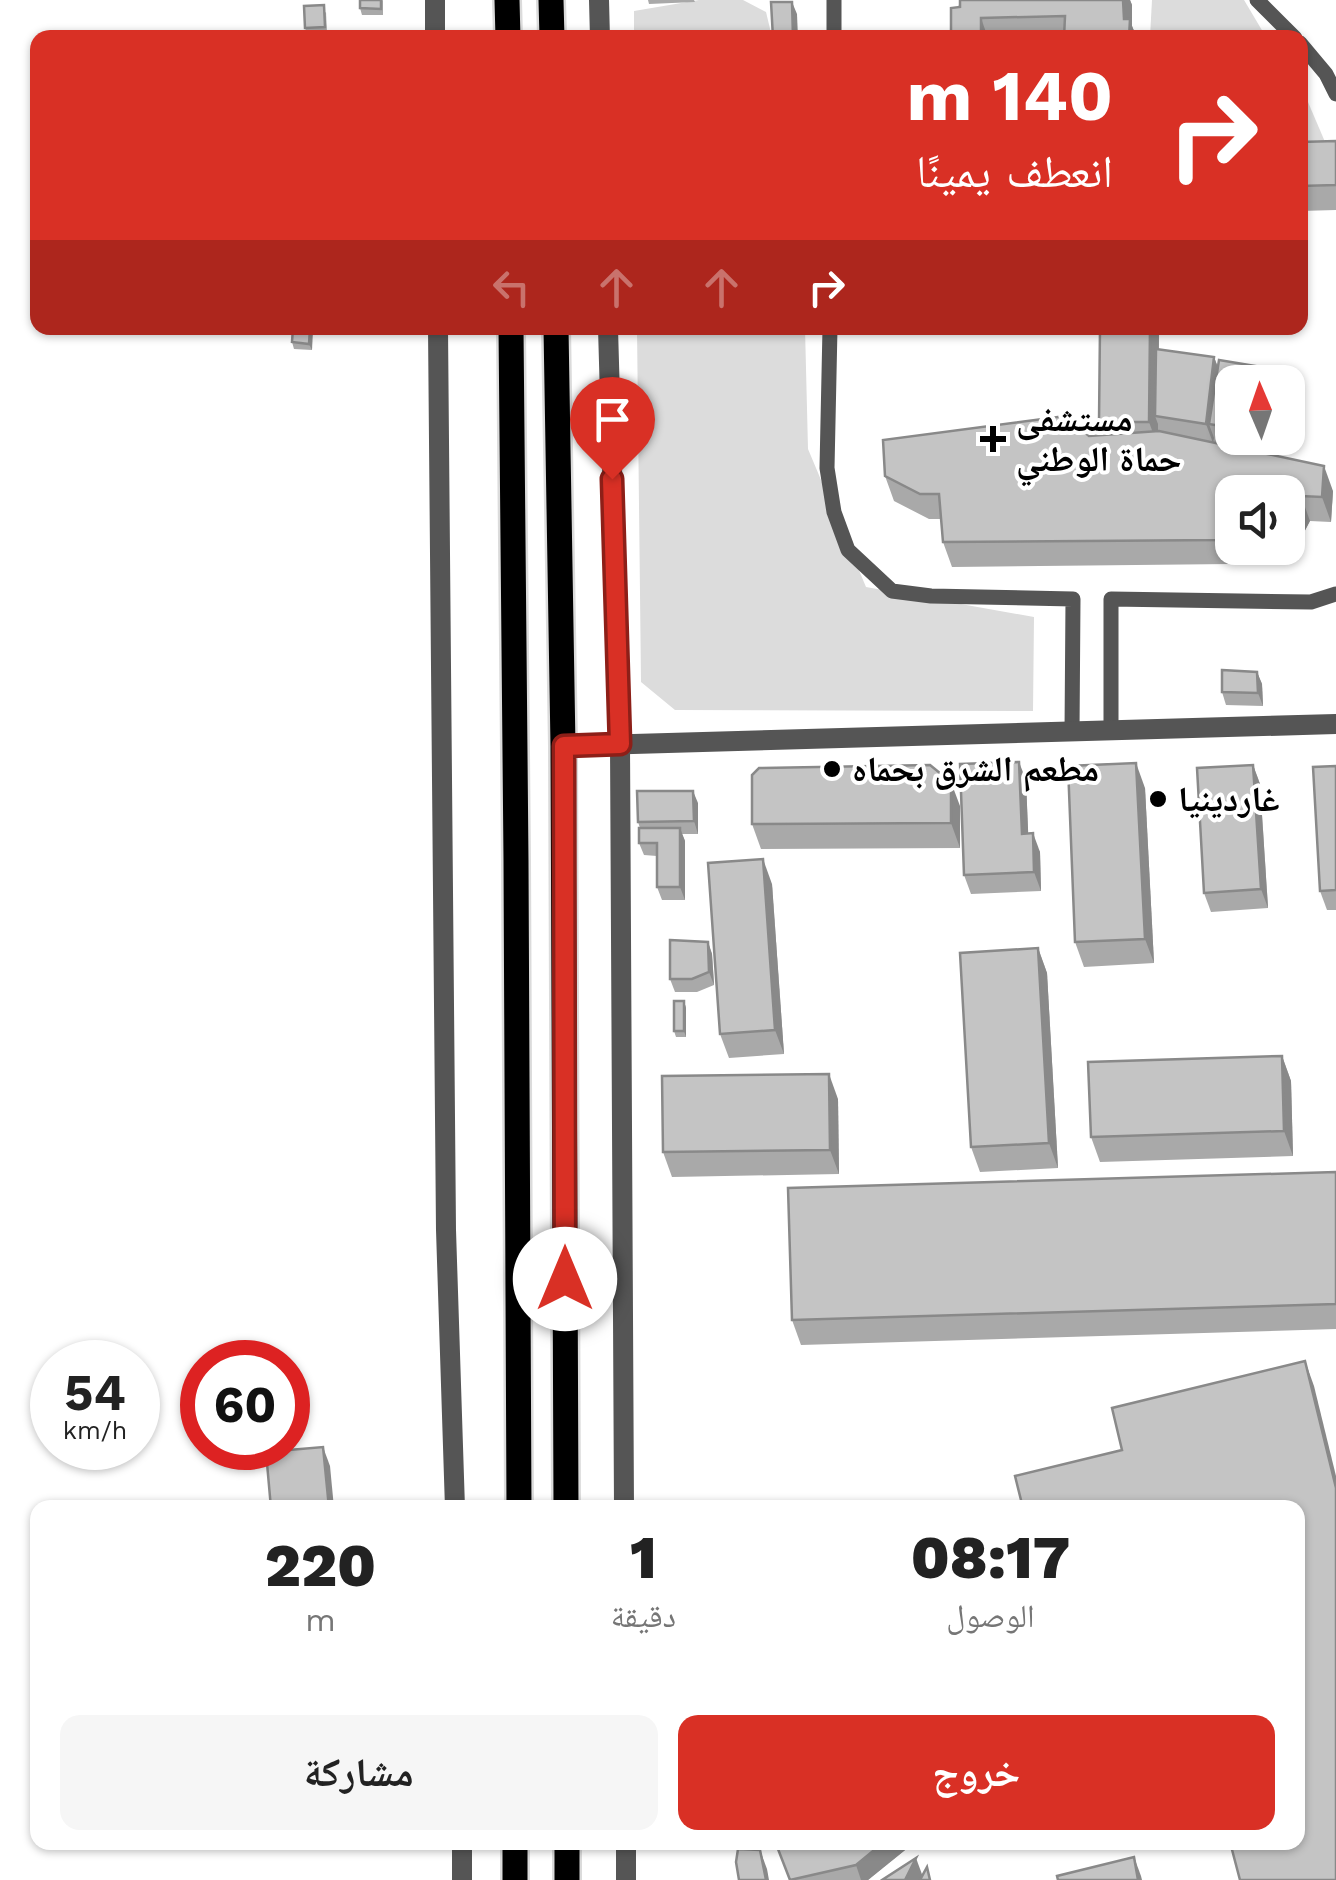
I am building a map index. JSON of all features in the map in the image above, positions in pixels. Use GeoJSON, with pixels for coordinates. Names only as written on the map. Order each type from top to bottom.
{"type":"FeatureCollection","features":[{"type":"Feature","properties":{"kind":"main road"},"geometry":{"type":"LineString","coordinates":[[508,0],[508,30]]}},
{"type":"Feature","properties":{"kind":"main road"},"geometry":{"type":"LineString","coordinates":[[551,0],[552,30]]}},
{"type":"Feature","properties":{"kind":"main road"},"geometry":{"type":"LineString","coordinates":[[511,335],[519,1500]]}},
{"type":"Feature","properties":{"kind":"main road"},"geometry":{"type":"LineString","coordinates":[[556,335],[564,746],[566,1500]]}},
{"type":"Feature","properties":{"kind":"main road"},"geometry":{"type":"LineString","coordinates":[[514,1880],[515,1850]]}},
{"type":"Feature","properties":{"kind":"main road"},"geometry":{"type":"LineString","coordinates":[[567,1850],[567,1880]]}},
{"type":"Feature","properties":{"kind":"street"},"geometry":{"type":"LineString","coordinates":[[435,0],[435,30]]}},
{"type":"Feature","properties":{"kind":"street"},"geometry":{"type":"LineString","coordinates":[[599,0],[600,30]]}},
{"type":"Feature","properties":{"kind":"street"},"geometry":{"type":"LineString","coordinates":[[438,335],[446,1230],[454,1500]]}},
{"type":"Feature","properties":{"kind":"street"},"geometry":{"type":"LineString","coordinates":[[608,335],[620,744],[624,1500]]}},
{"type":"Feature","properties":{"kind":"street"},"geometry":{"type":"LineString","coordinates":[[564,746],[1336,724]]}},
{"type":"Feature","properties":{"kind":"street"},"geometry":{"type":"LineString","coordinates":[[462,1850],[462,1880]]}},
{"type":"Feature","properties":{"kind":"street"},"geometry":{"type":"LineString","coordinates":[[626,1850],[626,1880]]}},
{"type":"Feature","properties":{"kind":"lane"},"geometry":{"type":"LineString","coordinates":[[834,0],[834,30]]}},
{"type":"Feature","properties":{"kind":"lane"},"geometry":{"type":"LineString","coordinates":[[1257,0],[1287,30]]}},
{"type":"Feature","properties":{"kind":"lane"},"geometry":{"type":"LineString","coordinates":[[1308,53],[1336,94]]}},
{"type":"Feature","properties":{"kind":"lane"},"geometry":{"type":"LineString","coordinates":[[830,335],[827,468],[834,512],[848,550],[892,591],[931,596],[1073,599],[1072,732]]}},
{"type":"Feature","properties":{"kind":"lane"},"geometry":{"type":"LineString","coordinates":[[1110,731],[1111,599],[1311,602],[1336,594]]}},
{"type":"Feature","properties":{"kind":"shaded area"},"geometry":{"type":"Polygon","coordinates":[[[699,0],[743,0],[766,12],[770,30],[634,30],[634,11],[699,0]]]}},
{"type":"Feature","properties":{"kind":"shaded area"},"geometry":{"type":"Polygon","coordinates":[[[1152,0],[1244,0],[1262,30],[1150,30],[1152,0]]]}},
{"type":"Feature","properties":{"kind":"shaded area"},"geometry":{"type":"Polygon","coordinates":[[[1308,102],[1331,156],[1308,155],[1308,102]]]}},
{"type":"Feature","properties":{"kind":"shaded area"},"geometry":{"type":"Polygon","coordinates":[[[637,335],[805,335],[808,449],[866,587],[1034,617],[1033,711],[675,710],[641,682],[637,335]]]}},
{"type":"Feature","properties":{"kind":"building"},"geometry":{"type":"Polygon","coordinates":[[[360,0],[381,0],[381,9],[360,8],[360,0]]]}},
{"type":"Feature","properties":{"kind":"building"},"geometry":{"type":"Polygon","coordinates":[[[960,0],[1123,0],[1129,30],[1064,30],[1065,16],[981,18],[981,30],[951,30],[951,8],[960,7],[960,0]]]}},
{"type":"Feature","properties":{"kind":"building"},"geometry":{"type":"Polygon","coordinates":[[[771,2],[792,2],[793,30],[773,30],[771,2]]]}},
{"type":"Feature","properties":{"kind":"building"},"geometry":{"type":"Polygon","coordinates":[[[324,5],[325,27],[305,28],[304,6],[324,5]]]}},
{"type":"Feature","properties":{"kind":"building"},"geometry":{"type":"Polygon","coordinates":[[[1336,141],[1336,185],[1308,186],[1308,142],[1336,141]]]}},
{"type":"Feature","properties":{"kind":"building"},"geometry":{"type":"Polygon","coordinates":[[[292,335],[310,335],[309,344],[292,342],[292,335]]]}},
{"type":"Feature","properties":{"kind":"building"},"geometry":{"type":"Polygon","coordinates":[[[1100,335],[1150,335],[1149,422],[1099,422],[1100,335]]]}},
{"type":"Feature","properties":{"kind":"building"},"geometry":{"type":"Polygon","coordinates":[[[1156,349],[1214,357],[1206,424],[1155,416],[1156,349]]]}},
{"type":"Feature","properties":{"kind":"building"},"geometry":{"type":"Polygon","coordinates":[[[1219,360],[1249,365],[1218,365],[1219,360]]]}},
{"type":"Feature","properties":{"kind":"building"},"geometry":{"type":"Polygon","coordinates":[[[1215,386],[1215,425],[1209,424],[1215,386]]]}},
{"type":"Feature","properties":{"kind":"building"},"geometry":{"type":"Polygon","coordinates":[[[1065,416],[1089,436],[1159,431],[1215,443],[1215,455],[1272,455],[1324,466],[1322,497],[1305,496],[1305,475],[1215,475],[1215,540],[943,542],[939,494],[920,494],[885,476],[883,440],[1065,416]]]}},
{"type":"Feature","properties":{"kind":"building"},"geometry":{"type":"Polygon","coordinates":[[[1222,670],[1257,672],[1258,693],[1222,692],[1222,670]]]}},
{"type":"Feature","properties":{"kind":"building"},"geometry":{"type":"Polygon","coordinates":[[[1019,762],[1022,834],[1033,833],[1034,872],[964,875],[960,764],[1019,762]]]}},
{"type":"Feature","properties":{"kind":"building"},"geometry":{"type":"Polygon","coordinates":[[[1136,763],[1145,939],[1075,942],[1068,766],[1136,763]]]}},
{"type":"Feature","properties":{"kind":"building"},"geometry":{"type":"Polygon","coordinates":[[[930,765],[951,782],[951,823],[752,824],[752,775],[759,768],[930,765]]]}},
{"type":"Feature","properties":{"kind":"building"},"geometry":{"type":"Polygon","coordinates":[[[1253,765],[1261,889],[1204,893],[1197,768],[1253,765]]]}},
{"type":"Feature","properties":{"kind":"building"},"geometry":{"type":"Polygon","coordinates":[[[1336,766],[1336,890],[1320,891],[1313,767],[1336,766]]]}},
{"type":"Feature","properties":{"kind":"building"},"geometry":{"type":"Polygon","coordinates":[[[637,791],[693,791],[694,821],[638,822],[637,791]]]}},
{"type":"Feature","properties":{"kind":"building"},"geometry":{"type":"Polygon","coordinates":[[[639,828],[680,828],[680,887],[657,887],[657,843],[639,843],[639,828]]]}},
{"type":"Feature","properties":{"kind":"building"},"geometry":{"type":"Polygon","coordinates":[[[763,859],[775,1030],[720,1034],[708,863],[763,859]]]}},
{"type":"Feature","properties":{"kind":"building"},"geometry":{"type":"Polygon","coordinates":[[[670,940],[708,942],[709,972],[692,979],[670,979],[670,940]]]}},
{"type":"Feature","properties":{"kind":"building"},"geometry":{"type":"Polygon","coordinates":[[[1038,948],[1049,1143],[971,1147],[960,953],[1038,948]]]}},
{"type":"Feature","properties":{"kind":"building"},"geometry":{"type":"Polygon","coordinates":[[[674,1001],[684,1001],[684,1031],[674,1031],[674,1001]]]}},
{"type":"Feature","properties":{"kind":"building"},"geometry":{"type":"Polygon","coordinates":[[[1282,1056],[1284,1131],[1091,1137],[1088,1062],[1282,1056]]]}},
{"type":"Feature","properties":{"kind":"building"},"geometry":{"type":"Polygon","coordinates":[[[829,1074],[830,1150],[663,1152],[662,1076],[829,1074]]]}},
{"type":"Feature","properties":{"kind":"building"},"geometry":{"type":"Polygon","coordinates":[[[1336,1172],[1336,1304],[792,1320],[788,1188],[1336,1172]]]}},
{"type":"Feature","properties":{"kind":"building"},"geometry":{"type":"Polygon","coordinates":[[[1305,1361],[1336,1488],[1336,1880],[1240,1880],[1232,1850],[1305,1850],[1305,1500],[1021,1500],[1015,1476],[1122,1450],[1112,1408],[1305,1361]]]}},
{"type":"Feature","properties":{"kind":"building"},"geometry":{"type":"Polygon","coordinates":[[[323,1447],[328,1500],[270,1500],[268,1470],[310,1470],[310,1448],[323,1447]]]}},
{"type":"Feature","properties":{"kind":"building"},"geometry":{"type":"Polygon","coordinates":[[[738,1850],[760,1850],[766,1880],[739,1880],[738,1850]]]}},
{"type":"Feature","properties":{"kind":"building"},"geometry":{"type":"Polygon","coordinates":[[[778,1850],[874,1850],[856,1865],[790,1880],[778,1850]]]}},
{"type":"Feature","properties":{"kind":"building"},"geometry":{"type":"Polygon","coordinates":[[[1134,1857],[1138,1880],[1058,1880],[1057,1876],[1134,1857]]]}},
{"type":"Feature","properties":{"kind":"building"},"geometry":{"type":"Polygon","coordinates":[[[916,1858],[905,1880],[882,1880],[916,1858]]]}},
{"type":"Feature","properties":{"kind":"building"},"geometry":{"type":"Polygon","coordinates":[[[927,1867],[930,1880],[920,1880],[927,1867]]]}},
{"type":"Feature","properties":{"kind":"place","name":"مستشفى حماة الوطني"},"geometry":{"type":"Point","coordinates":[993,439]}},
{"type":"Feature","properties":{"kind":"place","name":"مطعم الشرق بحماه"},"geometry":{"type":"Point","coordinates":[832,769]}},
{"type":"Feature","properties":{"kind":"place","name":"غاردينيا"},"geometry":{"type":"Point","coordinates":[1158,799]}},
{"type":"Feature","properties":{"kind":"route"},"geometry":{"type":"LineString","coordinates":[[565,1279],[564,746],[620,744],[612,479]]}}]}
